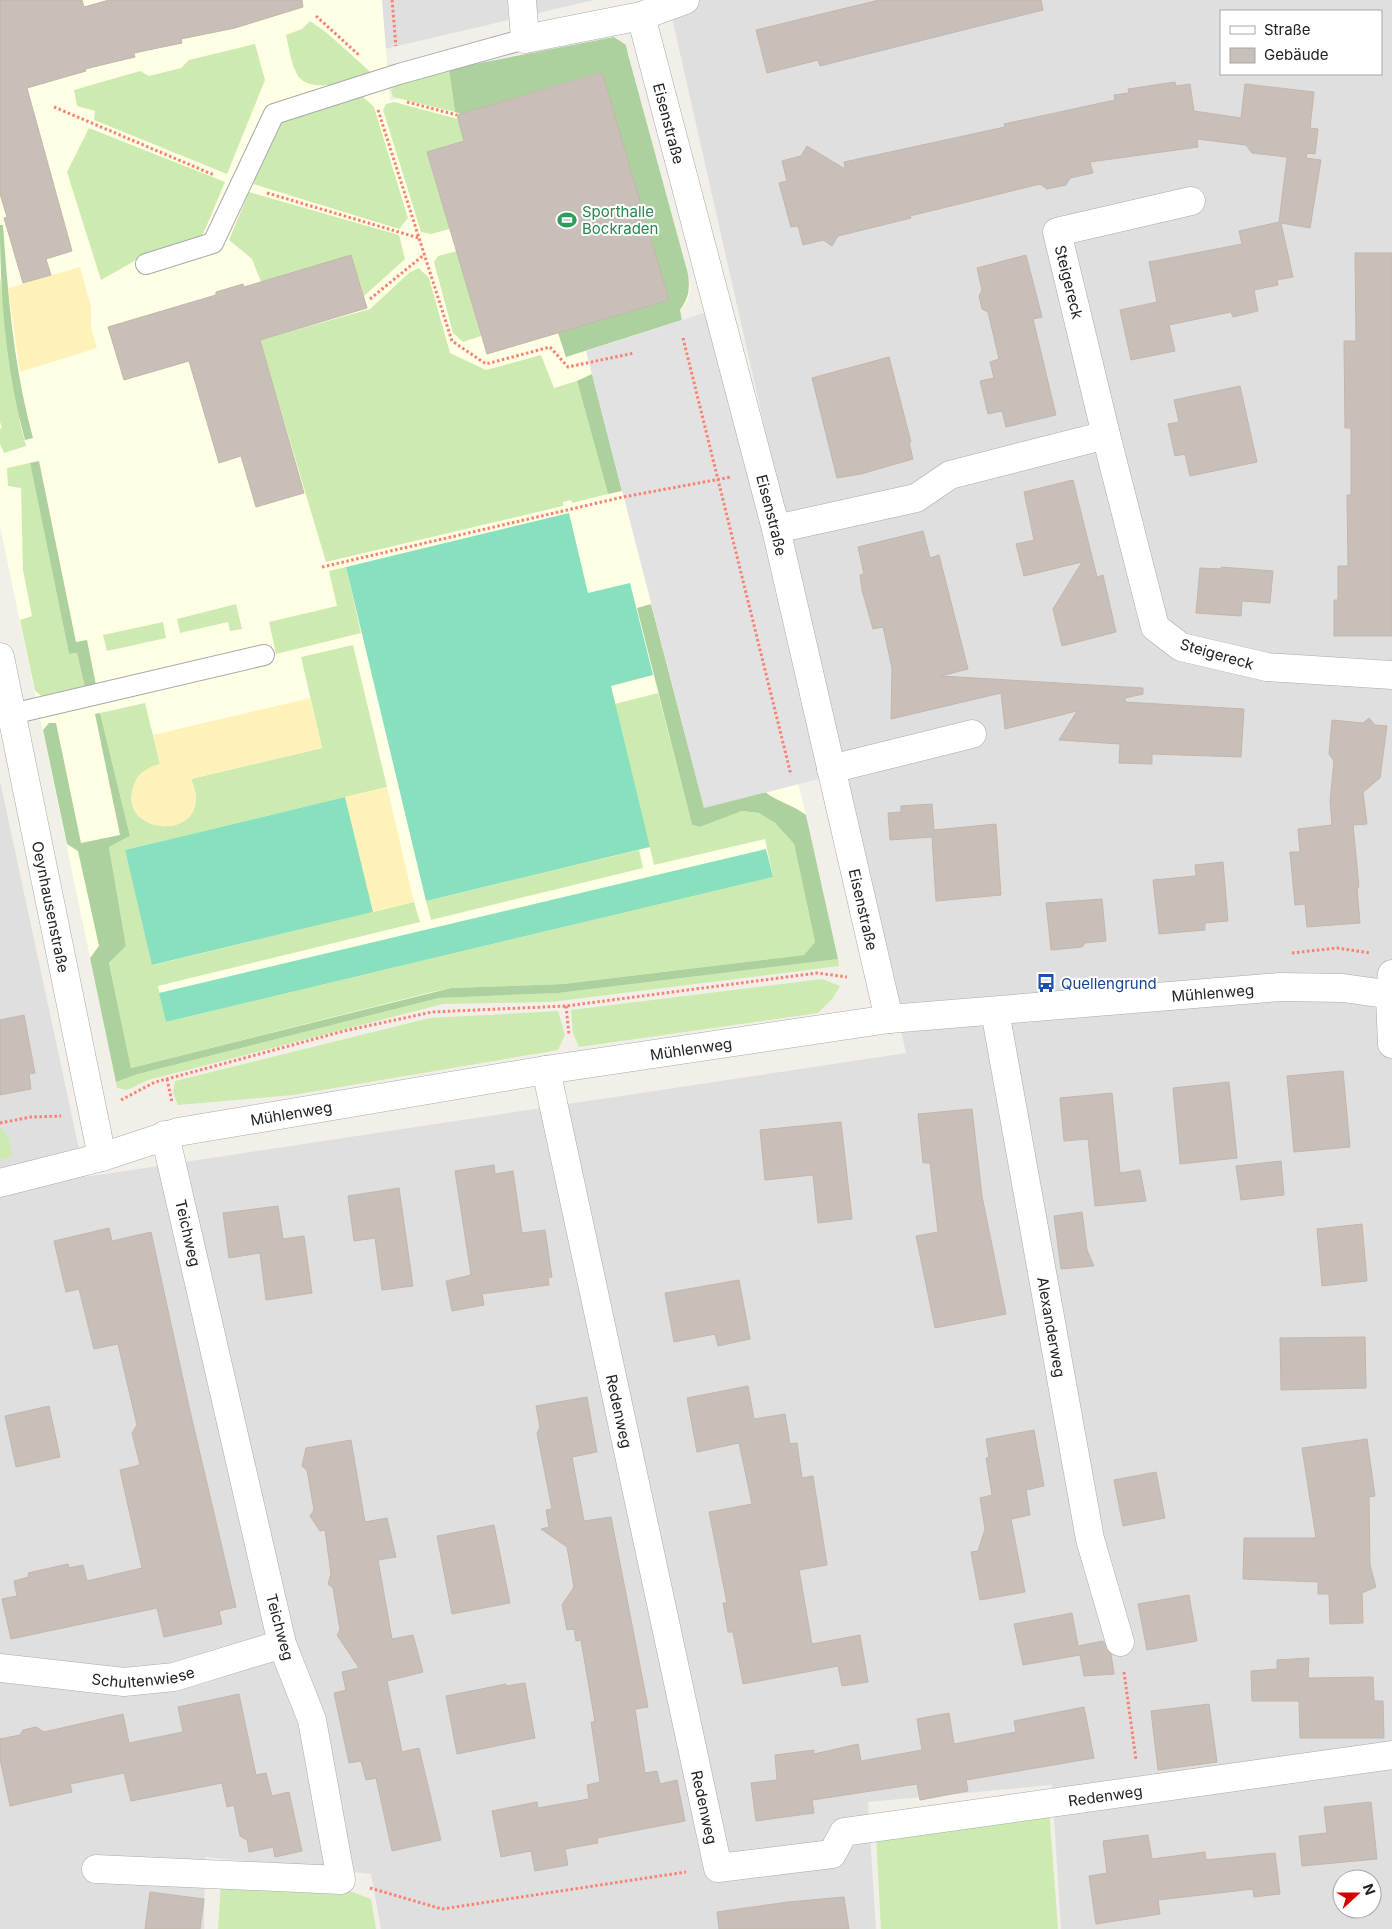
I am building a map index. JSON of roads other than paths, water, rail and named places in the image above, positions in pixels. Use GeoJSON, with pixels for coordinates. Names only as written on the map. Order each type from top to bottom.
{"type":"FeatureCollection","features":[{"type":"Feature","properties":{"kind":"street"},"geometry":{"type":"LineString","coordinates":[[522,0],[525,40],[641,16],[685,0]]}},
{"type":"Feature","properties":{"kind":"street","name":"Eisenstraße"},"geometry":{"type":"LineString","coordinates":[[641,16],[776,529],[889,1018]]}},
{"type":"Feature","properties":{"kind":"street","name":"Steigereck"},"geometry":{"type":"LineString","coordinates":[[1191,202],[1058,232],[1106,435],[1155,627],[1181,647],[1267,667],[1392,675]]}},
{"type":"Feature","properties":{"kind":"street"},"geometry":{"type":"LineString","coordinates":[[776,529],[916,498],[950,475],[1106,435]]}},
{"type":"Feature","properties":{"kind":"street","name":"Oeynhausenstraße"},"geometry":{"type":"LineString","coordinates":[[0,657],[7,702],[102,1157]]}},
{"type":"Feature","properties":{"kind":"street"},"geometry":{"type":"LineString","coordinates":[[831,769],[972,734]]}},
{"type":"Feature","properties":{"kind":"street"},"geometry":{"type":"LineString","coordinates":[[1388,980],[1392,1044]]}},
{"type":"Feature","properties":{"kind":"street","name":"Mühlenweg"},"geometry":{"type":"LineString","coordinates":[[0,1183],[102,1157],[165,1135],[546,1070],[889,1018],[1280,987],[1343,988],[1388,980]]}},
{"type":"Feature","properties":{"kind":"street","name":"Alexanderweg"},"geometry":{"type":"LineString","coordinates":[[995,1011],[1090,1539],[1120,1642]]}},
{"type":"Feature","properties":{"kind":"street","name":"Redenweg"},"geometry":{"type":"LineString","coordinates":[[546,1070],[718,1868],[832,1854],[844,1832],[1392,1755]]}},
{"type":"Feature","properties":{"kind":"street","name":"Teichweg"},"geometry":{"type":"LineString","coordinates":[[96,1869],[341,1880],[312,1720],[282,1644],[165,1135]]}},
{"type":"Feature","properties":{"kind":"street","name":"Schultenwiese"},"geometry":{"type":"LineString","coordinates":[[0,1668],[124,1682],[174,1677],[282,1644]]}},
{"type":"Feature","properties":{"kind":"lane"},"geometry":{"type":"LineString","coordinates":[[146,264],[213,243],[274,114],[384,79],[525,40]]}},
{"type":"Feature","properties":{"kind":"lane"},"geometry":{"type":"LineString","coordinates":[[7,702],[264,655]]}},
{"type":"Feature","properties":{"kind":"place","name":"Sporthalle Bockraden"},"geometry":{"type":"Point","coordinates":[567,220]}},
{"type":"Feature","properties":{"kind":"place","name":"Quellengrund"},"geometry":{"type":"Point","coordinates":[1046,983]}}]}
